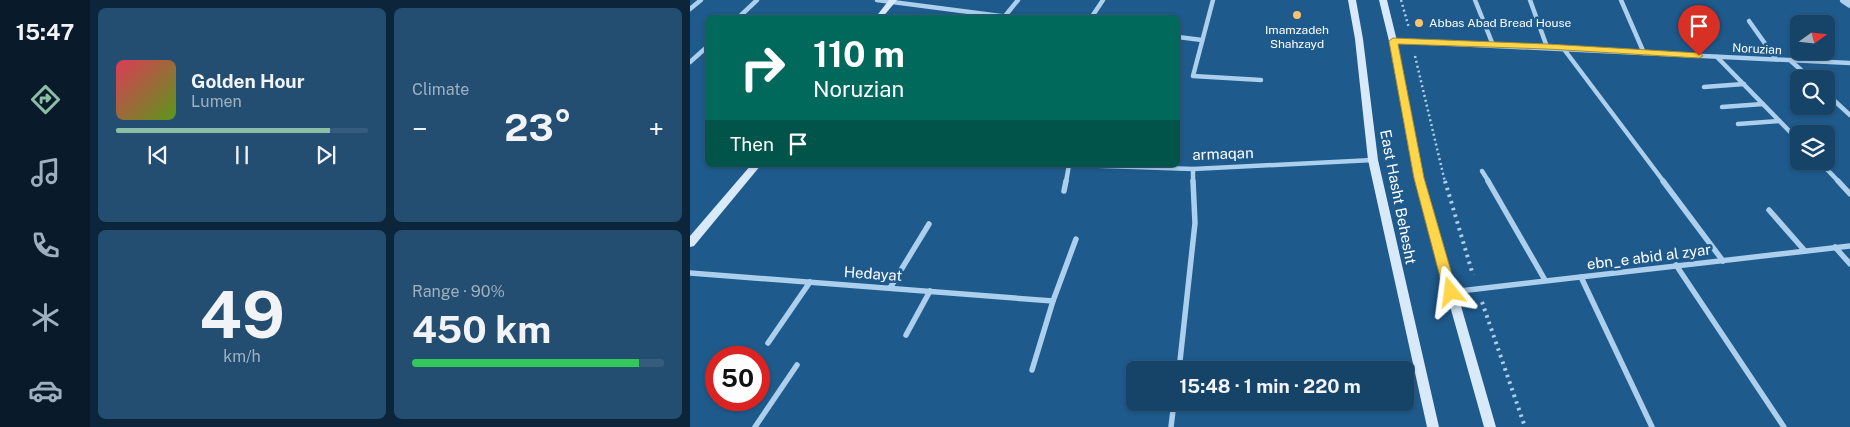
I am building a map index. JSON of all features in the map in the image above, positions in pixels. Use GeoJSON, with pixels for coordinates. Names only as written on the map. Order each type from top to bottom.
{"type":"FeatureCollection","features":[{"type":"Feature","properties":{"kind":"main road","name":"East Hasht Behesht"},"geometry":{"type":"LineString","coordinates":[[1352,0],[1359,39],[1373,160],[1432,427]]}},
{"type":"Feature","properties":{"kind":"main road","name":"East Hasht Behesht"},"geometry":{"type":"LineString","coordinates":[[1383,0],[1393,41],[1419,178],[1490,427]]}},
{"type":"Feature","properties":{"kind":"main road"},"geometry":{"type":"LineString","coordinates":[[880,15],[892,1]]}},
{"type":"Feature","properties":{"kind":"main road"},"geometry":{"type":"LineString","coordinates":[[690,243],[754,167]]}},
{"type":"Feature","properties":{"kind":"street"},"geometry":{"type":"LineString","coordinates":[[690,9],[701,0]]}},
{"type":"Feature","properties":{"kind":"street"},"geometry":{"type":"LineString","coordinates":[[741,15],[757,0]]}},
{"type":"Feature","properties":{"kind":"street"},"geometry":{"type":"LineString","coordinates":[[877,0],[997,15]]}},
{"type":"Feature","properties":{"kind":"street"},"geometry":{"type":"LineString","coordinates":[[1006,15],[1018,0]]}},
{"type":"Feature","properties":{"kind":"street"},"geometry":{"type":"LineString","coordinates":[[1093,15],[1102,0]]}},
{"type":"Feature","properties":{"kind":"street"},"geometry":{"type":"LineString","coordinates":[[1213,0],[1193,76],[1261,80]]}},
{"type":"Feature","properties":{"kind":"street"},"geometry":{"type":"LineString","coordinates":[[1475,0],[1493,45]]}},
{"type":"Feature","properties":{"kind":"street"},"geometry":{"type":"LineString","coordinates":[[1530,0],[1547,47]]}},
{"type":"Feature","properties":{"kind":"street"},"geometry":{"type":"LineString","coordinates":[[1621,0],[1644,52]]}},
{"type":"Feature","properties":{"kind":"street"},"geometry":{"type":"LineString","coordinates":[[1844,0],[1850,4]]}},
{"type":"Feature","properties":{"kind":"street"},"geometry":{"type":"LineString","coordinates":[[1749,21],[1776,60]]}},
{"type":"Feature","properties":{"kind":"street"},"geometry":{"type":"LineString","coordinates":[[1180,37],[1202,40]]}},
{"type":"Feature","properties":{"kind":"street","name":"Noruzian"},"geometry":{"type":"LineString","coordinates":[[1393,41],[1850,63]]}},
{"type":"Feature","properties":{"kind":"street"},"geometry":{"type":"LineString","coordinates":[[1563,48],[1723,261]]}},
{"type":"Feature","properties":{"kind":"street"},"geometry":{"type":"LineString","coordinates":[[690,62],[705,49]]}},
{"type":"Feature","properties":{"kind":"street"},"geometry":{"type":"LineString","coordinates":[[1717,57],[1790,132]]}},
{"type":"Feature","properties":{"kind":"street"},"geometry":{"type":"LineString","coordinates":[[1790,60],[1801,70]]}},
{"type":"Feature","properties":{"kind":"street"},"geometry":{"type":"LineString","coordinates":[[1704,87],[1744,84]]}},
{"type":"Feature","properties":{"kind":"street"},"geometry":{"type":"LineString","coordinates":[[1835,101],[1850,115]]}},
{"type":"Feature","properties":{"kind":"street"},"geometry":{"type":"LineString","coordinates":[[1722,107],[1763,104]]}},
{"type":"Feature","properties":{"kind":"street"},"geometry":{"type":"LineString","coordinates":[[1738,124],[1779,121]]}},
{"type":"Feature","properties":{"kind":"street","name":"armaqan"},"geometry":{"type":"LineString","coordinates":[[1134,167],[1193,169],[1373,160]]}},
{"type":"Feature","properties":{"kind":"street"},"geometry":{"type":"LineString","coordinates":[[1064,191],[1069,167]]}},
{"type":"Feature","properties":{"kind":"street"},"geometry":{"type":"LineString","coordinates":[[1179,361],[1196,223],[1193,169]]}},
{"type":"Feature","properties":{"kind":"street"},"geometry":{"type":"LineString","coordinates":[[1827,170],[1850,194]]}},
{"type":"Feature","properties":{"kind":"street"},"geometry":{"type":"LineString","coordinates":[[1482,171],[1546,280]]}},
{"type":"Feature","properties":{"kind":"street"},"geometry":{"type":"LineString","coordinates":[[1769,210],[1805,251]]}},
{"type":"Feature","properties":{"kind":"street"},"geometry":{"type":"LineString","coordinates":[[890,288],[929,224]]}},
{"type":"Feature","properties":{"kind":"street"},"geometry":{"type":"LineString","coordinates":[[1032,370],[1076,239]]}},
{"type":"Feature","properties":{"kind":"street","name":"ebn_e abid al zyar"},"geometry":{"type":"LineString","coordinates":[[1451,292],[1850,246]]}},
{"type":"Feature","properties":{"kind":"street"},"geometry":{"type":"LineString","coordinates":[[1835,248],[1850,264]]}},
{"type":"Feature","properties":{"kind":"street"},"geometry":{"type":"LineString","coordinates":[[1676,265],[1784,427]]}},
{"type":"Feature","properties":{"kind":"street","name":"Hedayat"},"geometry":{"type":"LineString","coordinates":[[690,272],[1054,301]]}},
{"type":"Feature","properties":{"kind":"street"},"geometry":{"type":"LineString","coordinates":[[1581,278],[1652,427]]}},
{"type":"Feature","properties":{"kind":"street"},"geometry":{"type":"LineString","coordinates":[[768,343],[810,282]]}},
{"type":"Feature","properties":{"kind":"street"},"geometry":{"type":"LineString","coordinates":[[906,335],[930,291]]}},
{"type":"Feature","properties":{"kind":"street"},"geometry":{"type":"LineString","coordinates":[[755,427],[796,365]]}},
{"type":"Feature","properties":{"kind":"street"},"geometry":{"type":"LineString","coordinates":[[1171,427],[1173,411]]}},
{"type":"Feature","properties":{"kind":"path"},"geometry":{"type":"LineString","coordinates":[[1401,0],[1444,178],[1477,288],[1525,427]]}},
{"type":"Feature","properties":{"kind":"place","name":"Imamzadeh Shahzayd"},"geometry":{"type":"Point","coordinates":[1297,15]}},
{"type":"Feature","properties":{"kind":"place","name":"Abbas Abad Bread House"},"geometry":{"type":"Point","coordinates":[1419,23]}},
{"type":"Feature","properties":{"kind":"route"},"geometry":{"type":"LineString","coordinates":[[1451,292],[1419,178],[1393,41],[1547,47],[1699,56]]}}]}
